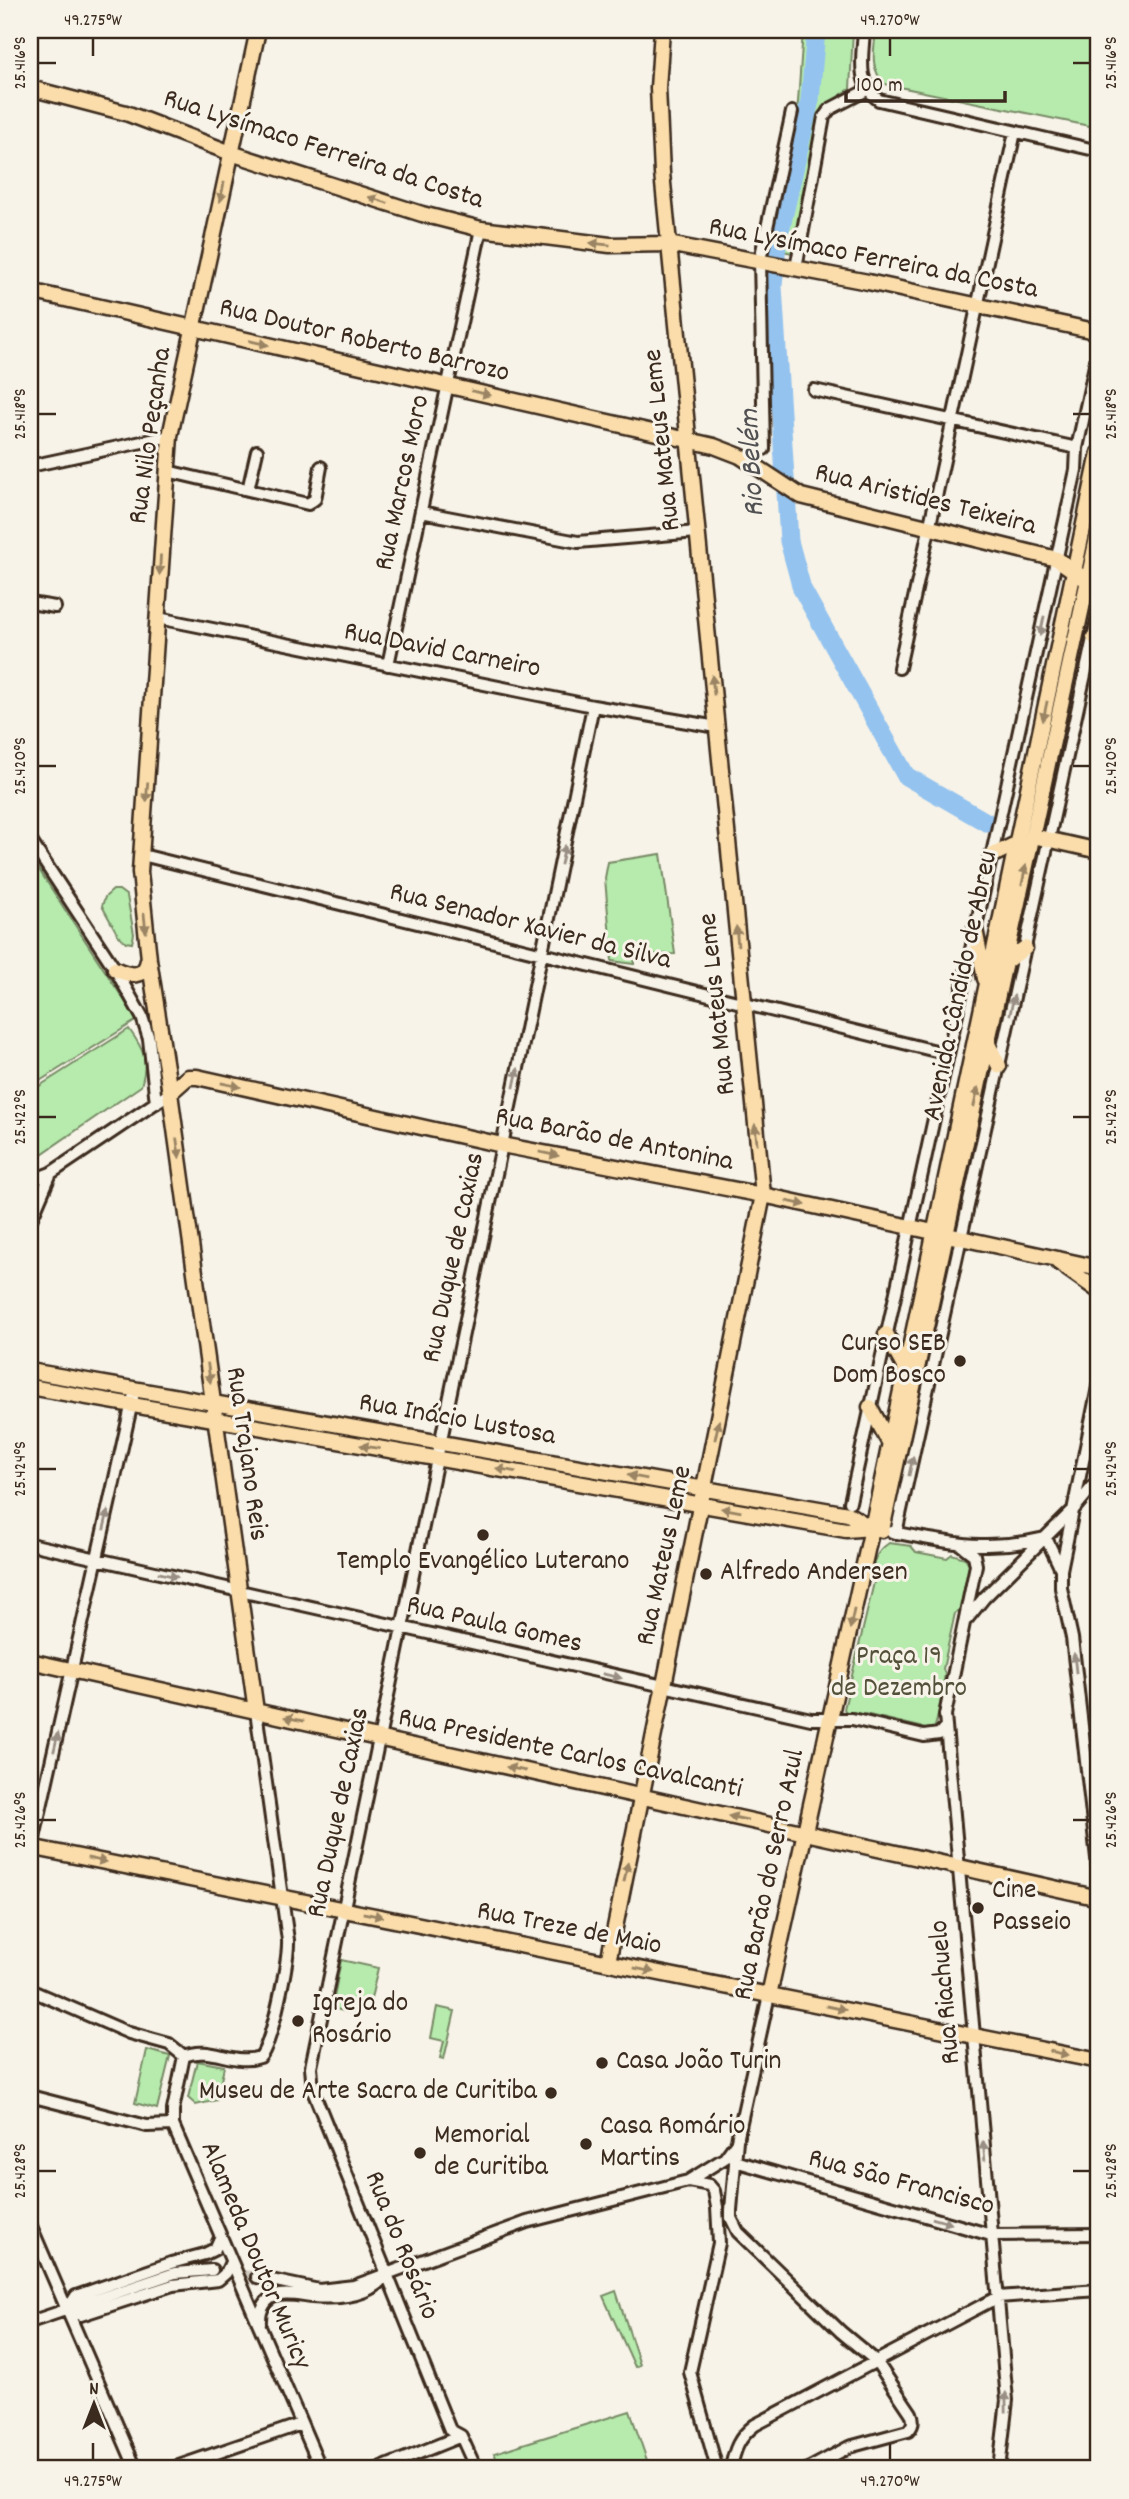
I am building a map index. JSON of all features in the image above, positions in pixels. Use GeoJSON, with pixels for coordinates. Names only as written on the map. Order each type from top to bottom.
{"type":"FeatureCollection","features":[{"type":"Feature","properties":{"kind":"main road","name":"Rua Nilo Peçanha"},"geometry":{"type":"LineString","coordinates":[[142,855],[170,436],[258,30]]}},
{"type":"Feature","properties":{"kind":"main road","name":"Rua Mateus Leme"},"geometry":{"type":"LineString","coordinates":[[608,1962],[763,1195],[668,244],[658,112],[662,30]]}},
{"type":"Feature","properties":{"kind":"main road","name":"Rua Lysímaco Ferreira da Costa"},"geometry":{"type":"LineString","coordinates":[[31,89],[126,113],[231,153],[422,214],[481,229],[610,245],[668,244],[978,304],[1099,332]]}},
{"type":"Feature","properties":{"kind":"main road","name":"Rua Doutor Roberto Barrozo"},"geometry":{"type":"LineString","coordinates":[[30,291],[688,440]]}},
{"type":"Feature","properties":{"kind":"main road","name":"Rua Aristides Teixeira"},"geometry":{"type":"LineString","coordinates":[[688,440],[740,456],[801,496],[1057,559],[1094,585]]}},
{"type":"Feature","properties":{"kind":"main road","name":"Avenida Cândido de Abreu"},"geometry":{"type":"LineString","coordinates":[[884,1530],[986,987],[1099,453]]}},
{"type":"Feature","properties":{"kind":"main road","name":"Avenida Cândido de Abreu"},"geometry":{"type":"LineString","coordinates":[[884,1530],[890,1444],[939,1234],[988,1044],[1033,836],[1094,585],[1099,529]]}},
{"type":"Feature","properties":{"kind":"main road"},"geometry":{"type":"LineString","coordinates":[[991,856],[1033,836],[1099,851]]}},
{"type":"Feature","properties":{"kind":"main road","name":"Rua Trajano Reis"},"geometry":{"type":"LineString","coordinates":[[142,855],[141,886],[149,959],[256,1711]]}},
{"type":"Feature","properties":{"kind":"main road"},"geometry":{"type":"LineString","coordinates":[[975,929],[986,987]]}},
{"type":"Feature","properties":{"kind":"main road"},"geometry":{"type":"LineString","coordinates":[[1006,962],[1025,948]]}},
{"type":"Feature","properties":{"kind":"main road"},"geometry":{"type":"LineString","coordinates":[[115,969],[132,976],[141,974],[147,968],[149,959]]}},
{"type":"Feature","properties":{"kind":"main road"},"geometry":{"type":"LineString","coordinates":[[988,1044],[999,1066]]}},
{"type":"Feature","properties":{"kind":"main road","name":"Rua Barão de Antonina"},"geometry":{"type":"LineString","coordinates":[[170,1093],[181,1081],[188,1077],[197,1077],[502,1145],[763,1195],[1099,1268]]}},
{"type":"Feature","properties":{"kind":"main road","name":"Rua Barão de Antonina"},"geometry":{"type":"LineString","coordinates":[[1054,1259],[1099,1291]]}},
{"type":"Feature","properties":{"kind":"main road"},"geometry":{"type":"LineString","coordinates":[[886,1334],[906,1370]]}},
{"type":"Feature","properties":{"kind":"main road","name":"Rua Inácio Lustosa"},"geometry":{"type":"LineString","coordinates":[[30,1371],[848,1514],[884,1530]]}},
{"type":"Feature","properties":{"kind":"main road","name":"Rua Inácio Lustosa"},"geometry":{"type":"LineString","coordinates":[[30,1387],[846,1530],[884,1530]]}},
{"type":"Feature","properties":{"kind":"main road"},"geometry":{"type":"LineString","coordinates":[[870,1407],[890,1444]]}},
{"type":"Feature","properties":{"kind":"main road"},"geometry":{"type":"LineString","coordinates":[[555,1479],[558,1463]]}},
{"type":"Feature","properties":{"kind":"main road"},"geometry":{"type":"LineString","coordinates":[[769,1516],[772,1501]]}},
{"type":"Feature","properties":{"kind":"main road","name":"Rua Barão do Serro Azul"},"geometry":{"type":"LineString","coordinates":[[769,1995],[830,1720],[884,1530]]}},
{"type":"Feature","properties":{"kind":"main road","name":"Rua Presidente Carlos Cavalcanti"},"geometry":{"type":"LineString","coordinates":[[30,1661],[1099,1898]]}},
{"type":"Feature","properties":{"kind":"main road","name":"Rua Treze de Maio"},"geometry":{"type":"LineString","coordinates":[[30,1850],[343,1909],[1099,2061]]}},
{"type":"Feature","properties":{"kind":"street"},"geometry":{"type":"LineString","coordinates":[[864,30],[862,75],[872,96],[888,103],[1099,151]]}},
{"type":"Feature","properties":{"kind":"street"},"geometry":{"type":"LineString","coordinates":[[790,267],[824,117],[830,109],[867,90]]}},
{"type":"Feature","properties":{"kind":"street"},"geometry":{"type":"LineString","coordinates":[[764,449],[764,261],[792,112]]}},
{"type":"Feature","properties":{"kind":"street"},"geometry":{"type":"LineString","coordinates":[[899,668],[1015,132]]}},
{"type":"Feature","properties":{"kind":"street","name":"Rua Marcos Moro"},"geometry":{"type":"LineString","coordinates":[[388,665],[481,229]]}},
{"type":"Feature","properties":{"kind":"street","name":"Avenida Cândido de Abreu"},"geometry":{"type":"LineString","coordinates":[[850,1502],[1057,559],[1099,347]]}},
{"type":"Feature","properties":{"kind":"street"},"geometry":{"type":"LineString","coordinates":[[814,390],[1077,448]]}},
{"type":"Feature","properties":{"kind":"street"},"geometry":{"type":"LineString","coordinates":[[30,466],[170,436]]}},
{"type":"Feature","properties":{"kind":"street"},"geometry":{"type":"LineString","coordinates":[[248,490],[257,451]]}},
{"type":"Feature","properties":{"kind":"street"},"geometry":{"type":"LineString","coordinates":[[167,471],[308,504],[314,499],[321,467]]}},
{"type":"Feature","properties":{"kind":"street"},"geometry":{"type":"LineString","coordinates":[[421,512],[578,542],[697,532]]}},
{"type":"Feature","properties":{"kind":"street"},"geometry":{"type":"LineString","coordinates":[[30,603],[55,607]]}},
{"type":"Feature","properties":{"kind":"street","name":"Avenida Cândido de Abreu"},"geometry":{"type":"LineString","coordinates":[[884,1530],[961,1239],[1096,635],[1099,611]]}},
{"type":"Feature","properties":{"kind":"street","name":"Rua David Carneiro"},"geometry":{"type":"LineString","coordinates":[[158,618],[593,706],[717,727]]}},
{"type":"Feature","properties":{"kind":"street","name":"Rua Duque de Caxias"},"geometry":{"type":"LineString","coordinates":[[311,2067],[593,706]]}},
{"type":"Feature","properties":{"kind":"street"},"geometry":{"type":"LineString","coordinates":[[30,840],[115,969],[146,1026],[156,1103]]}},
{"type":"Feature","properties":{"kind":"street","name":"Rua Senador Xavier da Silva"},"geometry":{"type":"LineString","coordinates":[[142,855],[948,1054]]}},
{"type":"Feature","properties":{"kind":"street"},"geometry":{"type":"LineString","coordinates":[[30,1181],[51,1173],[170,1093]]}},
{"type":"Feature","properties":{"kind":"street"},"geometry":{"type":"LineString","coordinates":[[30,1221],[51,1173]]}},
{"type":"Feature","properties":{"kind":"street"},"geometry":{"type":"LineString","coordinates":[[1061,1570],[1099,1382]]}},
{"type":"Feature","properties":{"kind":"street"},"geometry":{"type":"LineString","coordinates":[[30,1850],[135,1389]]}},
{"type":"Feature","properties":{"kind":"street"},"geometry":{"type":"LineString","coordinates":[[1088,1437],[1098,1449]]}},
{"type":"Feature","properties":{"kind":"street"},"geometry":{"type":"LineString","coordinates":[[965,1621],[984,1598],[1074,1509],[1099,1479]]}},
{"type":"Feature","properties":{"kind":"street","name":"Rua Inácio Lustosa"},"geometry":{"type":"LineString","coordinates":[[884,1530],[961,1545],[1002,1546],[1046,1538]]}},
{"type":"Feature","properties":{"kind":"street"},"geometry":{"type":"LineString","coordinates":[[1046,1538],[1057,1556],[1061,1570],[1072,1637],[1099,1877]]}},
{"type":"Feature","properties":{"kind":"street","name":"Rua Paula Gomes"},"geometry":{"type":"LineString","coordinates":[[30,1544],[811,1719],[852,1719],[924,1736],[939,1734],[946,1726]]}},
{"type":"Feature","properties":{"kind":"street","name":"Rua Riachuelo"},"geometry":{"type":"LineString","coordinates":[[961,1545],[974,1555],[976,1566],[946,1704],[946,1726],[1007,2400],[999,2469]]}},
{"type":"Feature","properties":{"kind":"street","name":"Rua Trajano Reis"},"geometry":{"type":"LineString","coordinates":[[184,2056],[199,2051],[242,2060],[260,2057],[269,2042],[288,1952],[256,1711]]}},
{"type":"Feature","properties":{"kind":"street"},"geometry":{"type":"LineString","coordinates":[[30,1990],[129,2033],[169,2044],[184,2056]]}},
{"type":"Feature","properties":{"kind":"street","name":"Rua Barão do Serro Azul"},"geometry":{"type":"LineString","coordinates":[[738,2232],[732,2218],[737,2140],[769,1995]]}},
{"type":"Feature","properties":{"kind":"street","name":"Alameda Doutor Muricy"},"geometry":{"type":"LineString","coordinates":[[184,2056],[173,2110],[173,2125],[321,2469]]}},
{"type":"Feature","properties":{"kind":"street","name":"Rua do Rosário"},"geometry":{"type":"LineString","coordinates":[[311,2067],[313,2091],[450,2430],[461,2437],[476,2469]]}},
{"type":"Feature","properties":{"kind":"street"},"geometry":{"type":"LineString","coordinates":[[30,2096],[147,2126],[173,2125]]}},
{"type":"Feature","properties":{"kind":"street"},"geometry":{"type":"LineString","coordinates":[[257,2277],[294,2286],[330,2290],[354,2286],[527,2222],[688,2181],[725,2158],[737,2140]]}},
{"type":"Feature","properties":{"kind":"street","name":"Rua São Francisco"},"geometry":{"type":"LineString","coordinates":[[736,2161],[991,2235],[1099,2234]]}},
{"type":"Feature","properties":{"kind":"street"},"geometry":{"type":"LineString","coordinates":[[688,2181],[709,2185],[714,2191],[718,2207],[719,2243],[690,2372],[717,2469]]}},
{"type":"Feature","properties":{"kind":"street"},"geometry":{"type":"LineString","coordinates":[[30,2224],[136,2469]]}},
{"type":"Feature","properties":{"kind":"street"},"geometry":{"type":"LineString","coordinates":[[719,2243],[730,2234],[738,2232],[841,2332],[876,2361],[911,2413],[913,2425],[904,2433],[849,2447],[808,2469]]}},
{"type":"Feature","properties":{"kind":"street"},"geometry":{"type":"LineString","coordinates":[[67,2310],[76,2296],[205,2254],[215,2249],[220,2238]]}},
{"type":"Feature","properties":{"kind":"street"},"geometry":{"type":"LineString","coordinates":[[67,2310],[81,2315],[173,2285],[218,2280],[226,2273],[231,2262]]}},
{"type":"Feature","properties":{"kind":"street"},"geometry":{"type":"LineString","coordinates":[[30,2322],[175,2273],[212,2270]]}},
{"type":"Feature","properties":{"kind":"street"},"geometry":{"type":"LineString","coordinates":[[261,2332],[262,2309],[273,2297],[280,2294],[345,2296],[379,2285],[387,2273]]}},
{"type":"Feature","properties":{"kind":"street"},"geometry":{"type":"LineString","coordinates":[[731,2469],[736,2446],[755,2424],[998,2297],[1099,2290]]}},
{"type":"Feature","properties":{"kind":"street"},"geometry":{"type":"LineString","coordinates":[[170,2469],[301,2424]]}},
{"type":"Feature","properties":{"kind":"street"},"geometry":{"type":"LineString","coordinates":[[379,2469],[461,2437]]}},
{"type":"Feature","properties":{"kind":"street","name":"Rua Riachuelo"},"geometry":{"type":"LineString","coordinates":[[1001,2443],[1008,2469]]}},
{"type":"Feature","properties":{"kind":"green space"},"geometry":{"type":"Polygon","coordinates":[[[803,30],[853,30],[850,89],[822,107],[793,253],[771,249],[798,102],[803,30]]]}},
{"type":"Feature","properties":{"kind":"green space"},"geometry":{"type":"Polygon","coordinates":[[[876,30],[1099,30],[1099,128],[885,84],[875,66],[876,30]]]}},
{"type":"Feature","properties":{"kind":"green space"},"geometry":{"type":"Polygon","coordinates":[[[661,854],[675,954],[635,955],[634,964],[612,961],[605,878],[608,862],[661,854]]]}},
{"type":"Feature","properties":{"kind":"green space"},"geometry":{"type":"Polygon","coordinates":[[[30,856],[137,1020],[30,1087],[30,856]]]}},
{"type":"Feature","properties":{"kind":"green space"},"geometry":{"type":"Polygon","coordinates":[[[113,890],[119,890],[127,896],[134,934],[132,943],[126,942],[118,935],[102,906],[105,897],[113,890]]]}},
{"type":"Feature","properties":{"kind":"green space"},"geometry":{"type":"Polygon","coordinates":[[[129,1029],[144,1055],[145,1069],[141,1086],[30,1162],[30,1092],[129,1029]]]}},
{"type":"Feature","properties":{"kind":"green space","name":"Praça 19 de Dezembro"},"geometry":{"type":"Polygon","coordinates":[[[889,1543],[911,1546],[916,1552],[947,1558],[952,1554],[965,1558],[970,1565],[961,1609],[955,1613],[943,1669],[945,1674],[937,1721],[933,1730],[923,1731],[920,1727],[865,1714],[853,1716],[844,1709],[875,1578],[874,1563],[881,1550],[889,1543]]]}},
{"type":"Feature","properties":{"kind":"green space"},"geometry":{"type":"Polygon","coordinates":[[[341,1960],[378,1968],[370,2003],[361,2001],[355,2014],[332,2008],[341,1960]]]}},
{"type":"Feature","properties":{"kind":"green space"},"geometry":{"type":"Polygon","coordinates":[[[437,2007],[455,2011],[444,2059],[440,2058],[444,2041],[431,2038],[437,2007]]]}},
{"type":"Feature","properties":{"kind":"green space"},"geometry":{"type":"Polygon","coordinates":[[[147,2050],[170,2056],[157,2109],[135,2103],[147,2050]]]}},
{"type":"Feature","properties":{"kind":"green space"},"geometry":{"type":"Polygon","coordinates":[[[197,2061],[224,2066],[217,2100],[196,2105],[188,2098],[197,2061]]]}},
{"type":"Feature","properties":{"kind":"green space"},"geometry":{"type":"Polygon","coordinates":[[[616,2291],[640,2365],[635,2367],[603,2296],[616,2291]]]}},
{"type":"Feature","properties":{"kind":"green space"},"geometry":{"type":"Polygon","coordinates":[[[630,2411],[650,2469],[502,2469],[494,2453],[630,2411]]]}},
{"type":"Feature","properties":{"kind":"waterway","name":"Rio Belém"},"geometry":{"type":"LineString","coordinates":[[816,30],[810,100],[777,244],[773,286],[789,541],[802,589],[906,776],[986,822]]}},
{"type":"Feature","properties":{"kind":"tunnel"},"geometry":{"type":"LineString","coordinates":[[212,2270],[257,2277]]}},
{"type":"Feature","properties":{"kind":"place","name":"Curso SEB Dom Bosco"},"geometry":{"type":"Point","coordinates":[960,1361]}},
{"type":"Feature","properties":{"kind":"place","name":"Templo Evangélico Luterano"},"geometry":{"type":"Point","coordinates":[483,1535]}},
{"type":"Feature","properties":{"kind":"place","name":"Alfredo Andersen"},"geometry":{"type":"Point","coordinates":[706,1574]}},
{"type":"Feature","properties":{"kind":"place","name":"Cine Passeio"},"geometry":{"type":"Point","coordinates":[978,1908]}},
{"type":"Feature","properties":{"kind":"place","name":"Igreja do Rosário"},"geometry":{"type":"Point","coordinates":[298,2021]}},
{"type":"Feature","properties":{"kind":"place","name":"Casa João Turin"},"geometry":{"type":"Point","coordinates":[602,2063]}},
{"type":"Feature","properties":{"kind":"place","name":"Museu de Arte Sacra de Curitiba"},"geometry":{"type":"Point","coordinates":[551,2093]}},
{"type":"Feature","properties":{"kind":"place","name":"Casa Romário Martins"},"geometry":{"type":"Point","coordinates":[586,2144]}},
{"type":"Feature","properties":{"kind":"place","name":"Memorial de Curitiba"},"geometry":{"type":"Point","coordinates":[420,2153]}}]}
